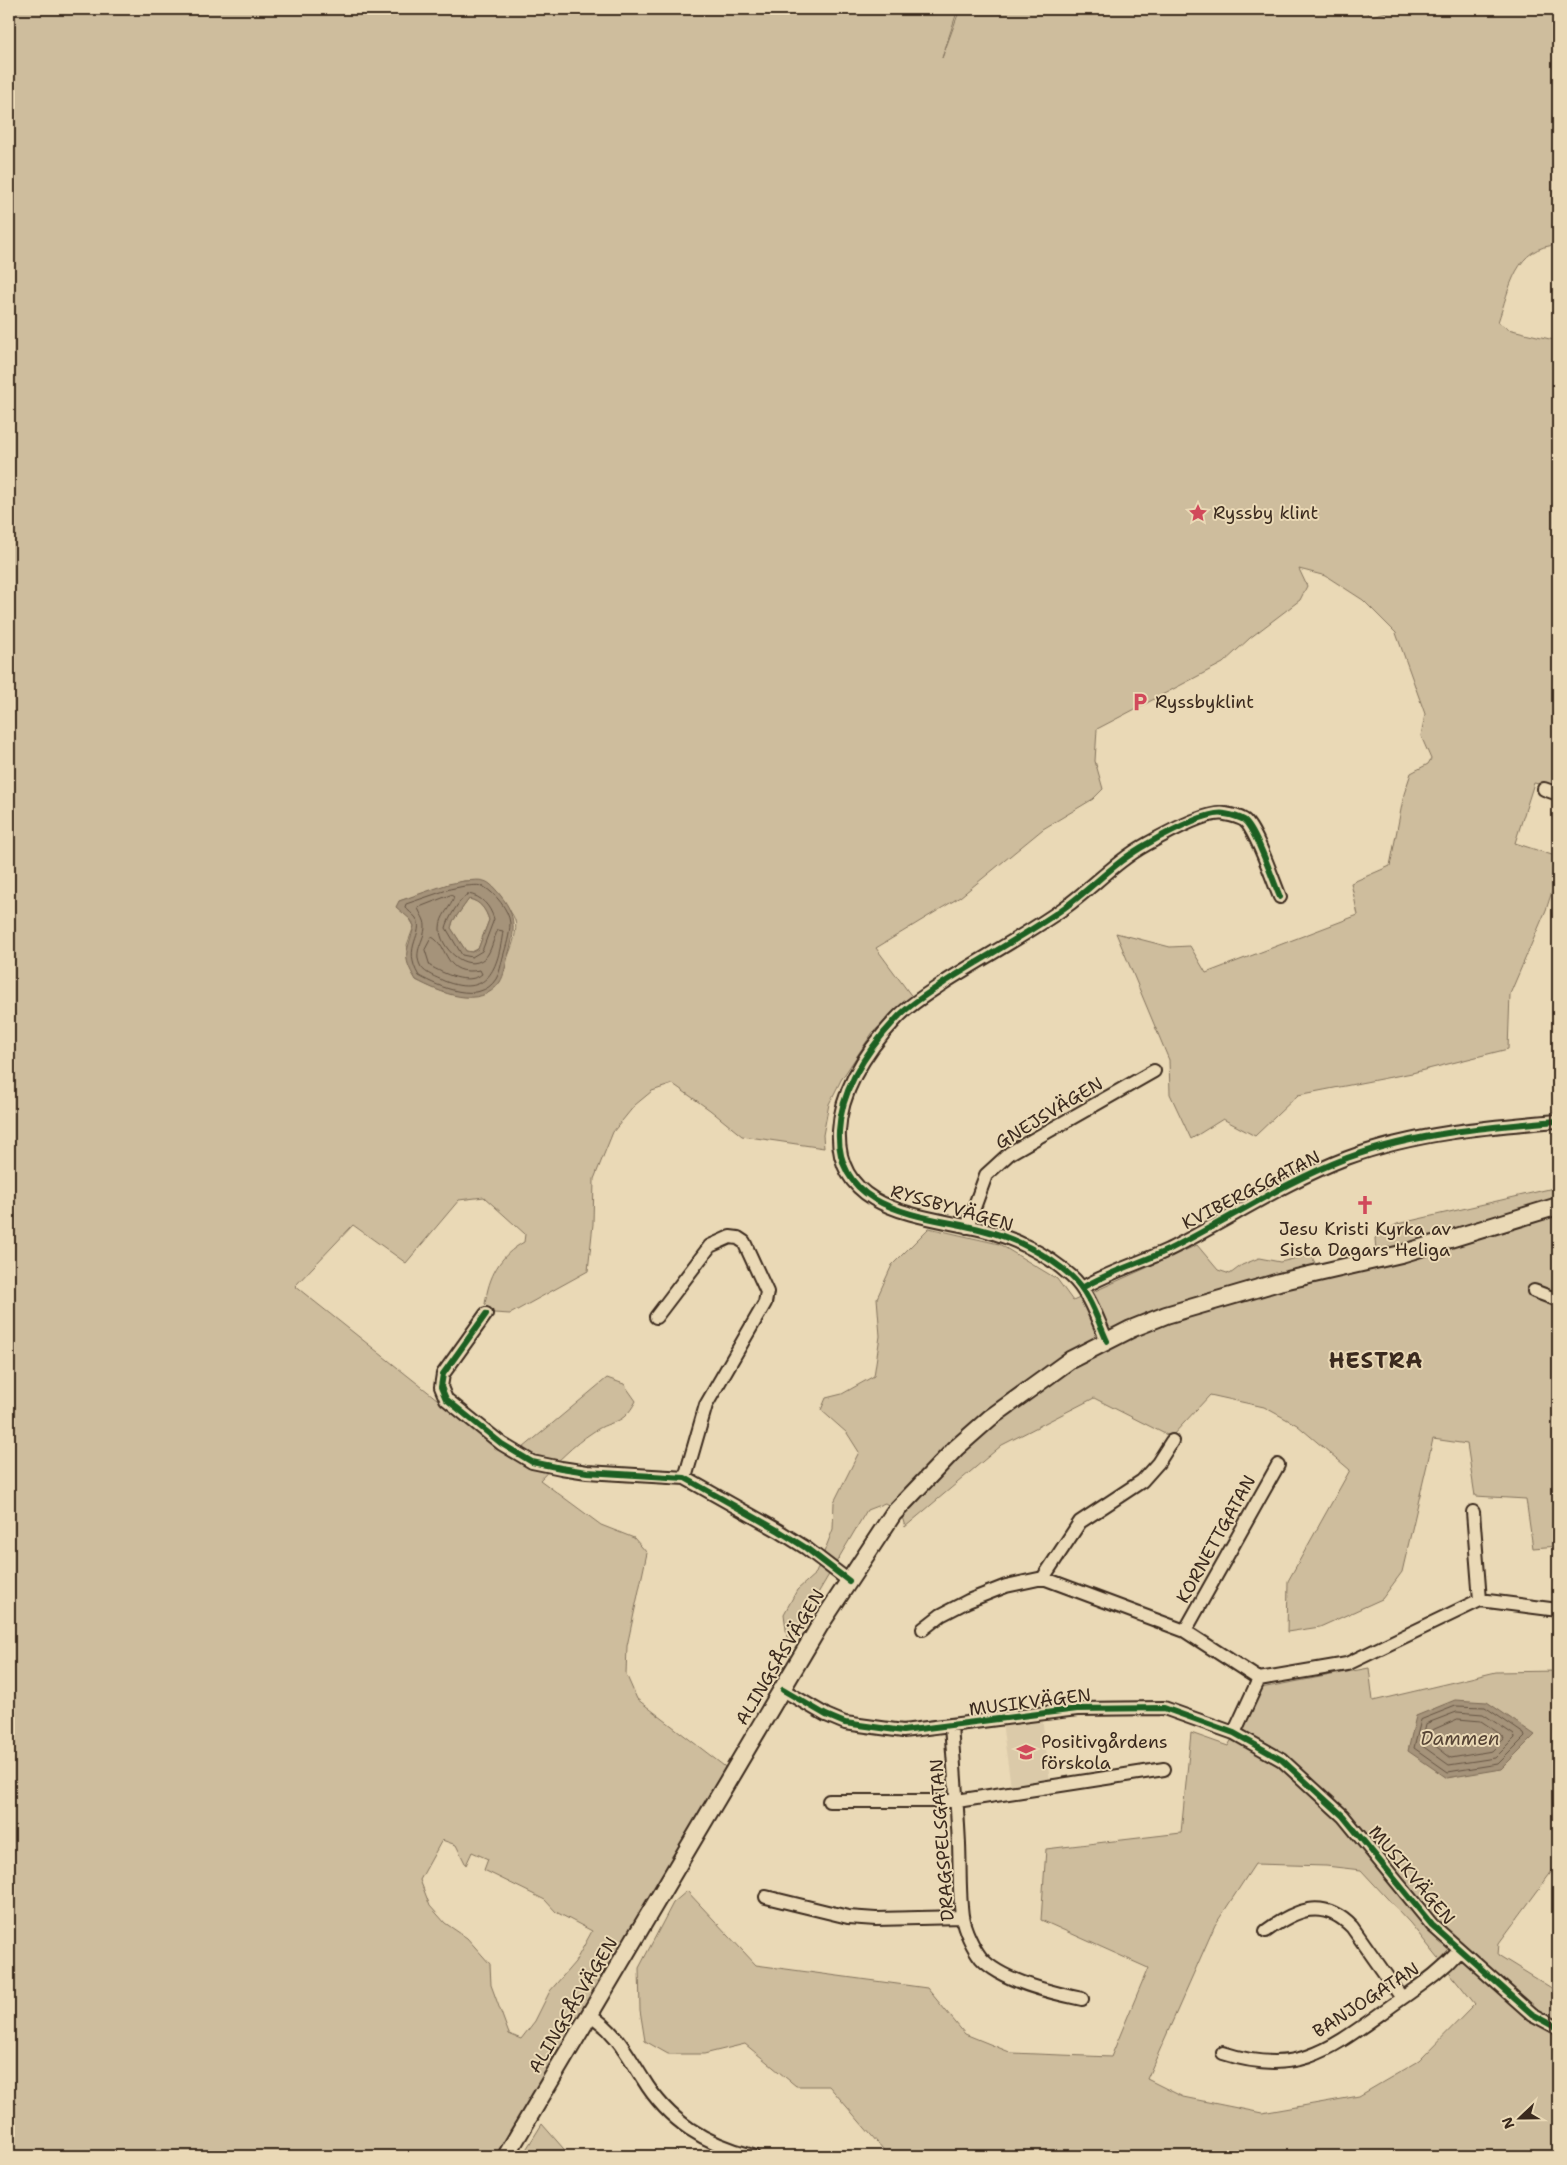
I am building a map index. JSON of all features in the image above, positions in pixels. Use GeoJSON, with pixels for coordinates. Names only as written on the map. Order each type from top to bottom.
{"type":"FeatureCollection","features":[{"type":"Feature","properties":{"kind":"main road","name":"ALINGSÅSVÄGEN"},"geometry":{"type":"LineString","coordinates":[[506,2156],[820,1625],[893,1514],[956,1448],[990,1418],[1070,1360],[1107,1341],[1166,1316],[1210,1301],[1279,1282],[1401,1254],[1558,1206]]}},
{"type":"Feature","properties":{"kind":"street"},"geometry":{"type":"LineString","coordinates":[[1544,789],[1558,794]]}},
{"type":"Feature","properties":{"kind":"street","name":"RYSSBYVÄGEN"},"geometry":{"type":"LineString","coordinates":[[1107,1341],[1082,1288],[1071,1276],[1026,1246],[1004,1236],[892,1209],[875,1201],[854,1182],[840,1154],[841,1109],[858,1068],[899,1015],[978,961],[1062,910],[1128,856],[1170,832],[1216,813],[1243,820],[1252,830],[1280,897]]}},
{"type":"Feature","properties":{"kind":"street","name":"GNEJSVÄGEN"},"geometry":{"type":"LineString","coordinates":[[967,1227],[986,1175],[1010,1153],[1154,1071]]}},
{"type":"Feature","properties":{"kind":"street","name":"KVIBERGSGATAN"},"geometry":{"type":"LineString","coordinates":[[1082,1288],[1169,1250],[1298,1179],[1347,1158],[1383,1146],[1437,1134],[1558,1121]]}},
{"type":"Feature","properties":{"kind":"street"},"geometry":{"type":"LineString","coordinates":[[656,1317],[710,1246],[730,1237],[738,1238],[744,1242],[767,1292],[765,1303],[706,1405],[684,1478]]}},
{"type":"Feature","properties":{"kind":"street"},"geometry":{"type":"LineString","coordinates":[[1534,1291],[1558,1300]]}},
{"type":"Feature","properties":{"kind":"street"},"geometry":{"type":"LineString","coordinates":[[486,1314],[443,1374],[440,1387],[446,1399],[502,1444],[532,1462],[587,1472],[684,1478],[792,1539],[850,1580]]}},
{"type":"Feature","properties":{"kind":"street"},"geometry":{"type":"LineString","coordinates":[[1043,1578],[1080,1522],[1142,1481],[1158,1463],[1172,1441]]}},
{"type":"Feature","properties":{"kind":"street","name":"KORNETTGATAN"},"geometry":{"type":"LineString","coordinates":[[1185,1631],[1278,1465]]}},
{"type":"Feature","properties":{"kind":"street"},"geometry":{"type":"LineString","coordinates":[[1473,1512],[1480,1600]]}},
{"type":"Feature","properties":{"kind":"street"},"geometry":{"type":"LineString","coordinates":[[924,1629],[941,1615],[968,1601],[1006,1586],[1043,1578],[1185,1631],[1259,1679],[1347,1664],[1480,1600],[1558,1610]]}},
{"type":"Feature","properties":{"kind":"street"},"geometry":{"type":"LineString","coordinates":[[1234,1733],[1259,1679]]}},
{"type":"Feature","properties":{"kind":"street","name":"MUSIKVÄGEN"},"geometry":{"type":"LineString","coordinates":[[783,1690],[826,1715],[844,1723],[903,1731],[1077,1708],[1164,1708],[1234,1733],[1282,1760],[1343,1816],[1432,1925],[1532,2014],[1558,2028]]}},
{"type":"Feature","properties":{"kind":"street","name":"DRAGSPELSGATAN"},"geometry":{"type":"LineString","coordinates":[[951,1726],[957,1801],[962,1917],[973,1944],[980,1957],[991,1967],[1026,1983],[1082,1999]]}},
{"type":"Feature","properties":{"kind":"street"},"geometry":{"type":"LineString","coordinates":[[829,1800],[957,1801],[1164,1769]]}},
{"type":"Feature","properties":{"kind":"street"},"geometry":{"type":"LineString","coordinates":[[766,1897],[848,1917],[876,1919],[962,1917]]}},
{"type":"Feature","properties":{"kind":"street"},"geometry":{"type":"LineString","coordinates":[[1266,1932],[1298,1911],[1322,1910],[1344,1918],[1402,1998]]}},
{"type":"Feature","properties":{"kind":"street","name":"BANJOGATAN"},"geometry":{"type":"LineString","coordinates":[[1223,2053],[1253,2061],[1285,2062],[1332,2048],[1427,1982],[1460,1951]]}},
{"type":"Feature","properties":{"kind":"street"},"geometry":{"type":"LineString","coordinates":[[590,2015],[615,2036],[652,2094],[678,2121],[711,2143],[753,2156]]}},
{"type":"Feature","properties":{"kind":"shaded area"},"geometry":{"type":"Polygon","coordinates":[[[9,9],[958,9],[942,58],[960,9],[1362,9],[1371,16],[1399,9],[1558,9],[1558,245],[1544,247],[1532,253],[1523,261],[1511,283],[1498,322],[1508,329],[1558,341],[1558,788],[1534,783],[1515,843],[1558,857],[1558,873],[1546,910],[1510,994],[1508,1049],[1412,1073],[1298,1095],[1255,1136],[1223,1119],[1191,1139],[1170,1094],[1169,1060],[1116,933],[1170,947],[1190,946],[1206,973],[1358,915],[1351,883],[1390,866],[1404,794],[1411,773],[1428,764],[1431,759],[1421,736],[1425,714],[1396,633],[1363,600],[1326,576],[1299,569],[1307,586],[1300,600],[1250,638],[1223,663],[1097,729],[1095,761],[1103,789],[1093,799],[1043,829],[960,897],[876,948],[913,998],[873,1032],[841,1080],[829,1104],[823,1135],[824,1148],[742,1136],[710,1110],[673,1084],[652,1091],[635,1105],[613,1132],[594,1179],[593,1224],[588,1271],[510,1314],[494,1313],[485,1304],[489,1284],[497,1268],[508,1254],[524,1242],[525,1234],[484,1197],[459,1200],[406,1263],[353,1225],[295,1286],[511,1458],[607,1378],[624,1384],[636,1401],[622,1419],[600,1428],[586,1437],[540,1480],[601,1525],[634,1538],[647,1553],[627,1646],[626,1674],[637,1699],[728,1769],[498,2156],[9,2156],[9,9]],[[464,881],[399,901],[414,926],[407,945],[416,980],[451,994],[469,996],[488,993],[507,958],[516,928],[514,918],[495,889],[483,882],[464,881]],[[442,1840],[420,1880],[430,1906],[445,1923],[467,1938],[490,1964],[491,1985],[509,2034],[521,2039],[535,2021],[550,1991],[575,1962],[592,1931],[556,1912],[545,1900],[484,1870],[488,1859],[472,1852],[466,1865],[456,1845],[442,1840]]]}},
{"type":"Feature","properties":{"kind":"shaded area"},"geometry":{"type":"Polygon","coordinates":[[[469,899],[482,906],[489,920],[478,949],[472,952],[466,951],[451,928],[453,921],[469,899]]]}},
{"type":"Feature","properties":{"kind":"shaded area"},"geometry":{"type":"Polygon","coordinates":[[[1558,1187],[1558,1546],[1533,1548],[1526,1499],[1475,1496],[1467,1444],[1433,1439],[1402,1572],[1382,1599],[1320,1627],[1287,1632],[1288,1581],[1350,1470],[1297,1425],[1264,1407],[1210,1395],[1171,1437],[1094,1398],[1002,1445],[905,1527],[901,1513],[885,1503],[867,1510],[791,1639],[787,1637],[784,1614],[797,1590],[816,1573],[833,1529],[834,1502],[859,1452],[847,1433],[821,1410],[826,1398],[842,1394],[874,1376],[880,1336],[877,1298],[892,1265],[929,1228],[999,1244],[1057,1279],[1073,1301],[1197,1245],[1218,1270],[1230,1274],[1242,1265],[1259,1258],[1280,1262],[1311,1255],[1323,1279],[1348,1276],[1377,1266],[1375,1238],[1397,1224],[1558,1187]]]}},
{"type":"Feature","properties":{"kind":"shaded area"},"geometry":{"type":"Polygon","coordinates":[[[1369,1668],[1373,1701],[1496,1672],[1558,1671],[1558,1863],[1499,1943],[1498,1955],[1558,1992],[1558,2156],[889,2156],[829,2086],[796,2086],[745,2044],[704,2054],[668,2054],[645,2041],[640,2010],[639,1968],[673,1903],[687,1891],[756,1965],[927,1988],[965,2034],[1012,2053],[1111,2057],[1148,1968],[1041,1920],[1046,1849],[1181,1833],[1191,1733],[1228,1746],[1261,1688],[1369,1668]],[[1255,1864],[1215,1925],[1147,2079],[1183,2097],[1262,2113],[1359,2096],[1419,2061],[1475,2004],[1410,1923],[1361,1870],[1326,1866],[1255,1864]]]}},
{"type":"Feature","properties":{"kind":"shaded area","name":"Positivgårdens förskola"},"geometry":{"type":"Polygon","coordinates":[[[1042,1717],[1050,1781],[1011,1786],[1002,1723],[1042,1717]]]}},
{"type":"Feature","properties":{"kind":"shaded area"},"geometry":{"type":"Polygon","coordinates":[[[542,2124],[570,2156],[522,2156],[542,2124]]]}},
{"type":"Feature","properties":{"kind":"water"},"geometry":{"type":"Polygon","coordinates":[[[482,880],[493,887],[510,910],[513,932],[503,977],[492,991],[482,996],[471,997],[447,994],[416,980],[408,964],[407,953],[414,926],[411,920],[396,907],[399,901],[448,884],[482,880]],[[469,899],[453,921],[451,928],[466,951],[472,952],[478,949],[489,920],[482,906],[469,899]]]}},
{"type":"Feature","properties":{"kind":"water","name":"Dammen"},"geometry":{"type":"Polygon","coordinates":[[[1455,1700],[1487,1702],[1535,1735],[1501,1769],[1447,1778],[1408,1751],[1416,1716],[1455,1700]]]}},
{"type":"Feature","properties":{"kind":"cycle path"},"geometry":{"type":"LineString","coordinates":[[1107,1341],[1092,1306],[1077,1282],[1062,1268],[1041,1254],[995,1233],[911,1214],[888,1206],[868,1195],[852,1179],[842,1158],[839,1131],[845,1100],[866,1056],[886,1030],[914,1003],[1064,908],[1114,866],[1136,851],[1186,824],[1217,814],[1230,815],[1244,820],[1249,825],[1259,844],[1280,897]]}},
{"type":"Feature","properties":{"kind":"cycle path"},"geometry":{"type":"LineString","coordinates":[[1082,1288],[1103,1277],[1168,1250],[1301,1178],[1347,1158],[1373,1149],[1451,1132],[1558,1121]]}},
{"type":"Feature","properties":{"kind":"cycle path"},"geometry":{"type":"LineString","coordinates":[[486,1314],[443,1374],[441,1387],[446,1399],[502,1444],[532,1462],[561,1468],[587,1472],[685,1478],[779,1531],[806,1548],[849,1581]]}},
{"type":"Feature","properties":{"kind":"cycle path"},"geometry":{"type":"LineString","coordinates":[[783,1690],[826,1715],[845,1723],[903,1731],[1077,1709],[1164,1708],[1234,1733],[1282,1760],[1343,1816],[1432,1925],[1532,2014],[1558,2028]]}},
{"type":"Feature","properties":{"kind":"place","name":"Ryssby klint"},"geometry":{"type":"Point","coordinates":[1198,513]}},
{"type":"Feature","properties":{"kind":"place","name":"Ryssbyklint"},"geometry":{"type":"Point","coordinates":[1140,702]}},
{"type":"Feature","properties":{"kind":"place","name":"Jesu Kristi Kyrka av Sista Dagars Heliga"},"geometry":{"type":"Point","coordinates":[1365,1205]}},
{"type":"Feature","properties":{"kind":"place","name":"Positivgårdens förskola"},"geometry":{"type":"Point","coordinates":[1026,1752]}},
{"type":"Feature","properties":{"kind":"district","name":"HESTRA"},"geometry":{"type":"Point","coordinates":[1376,1360]}}]}
